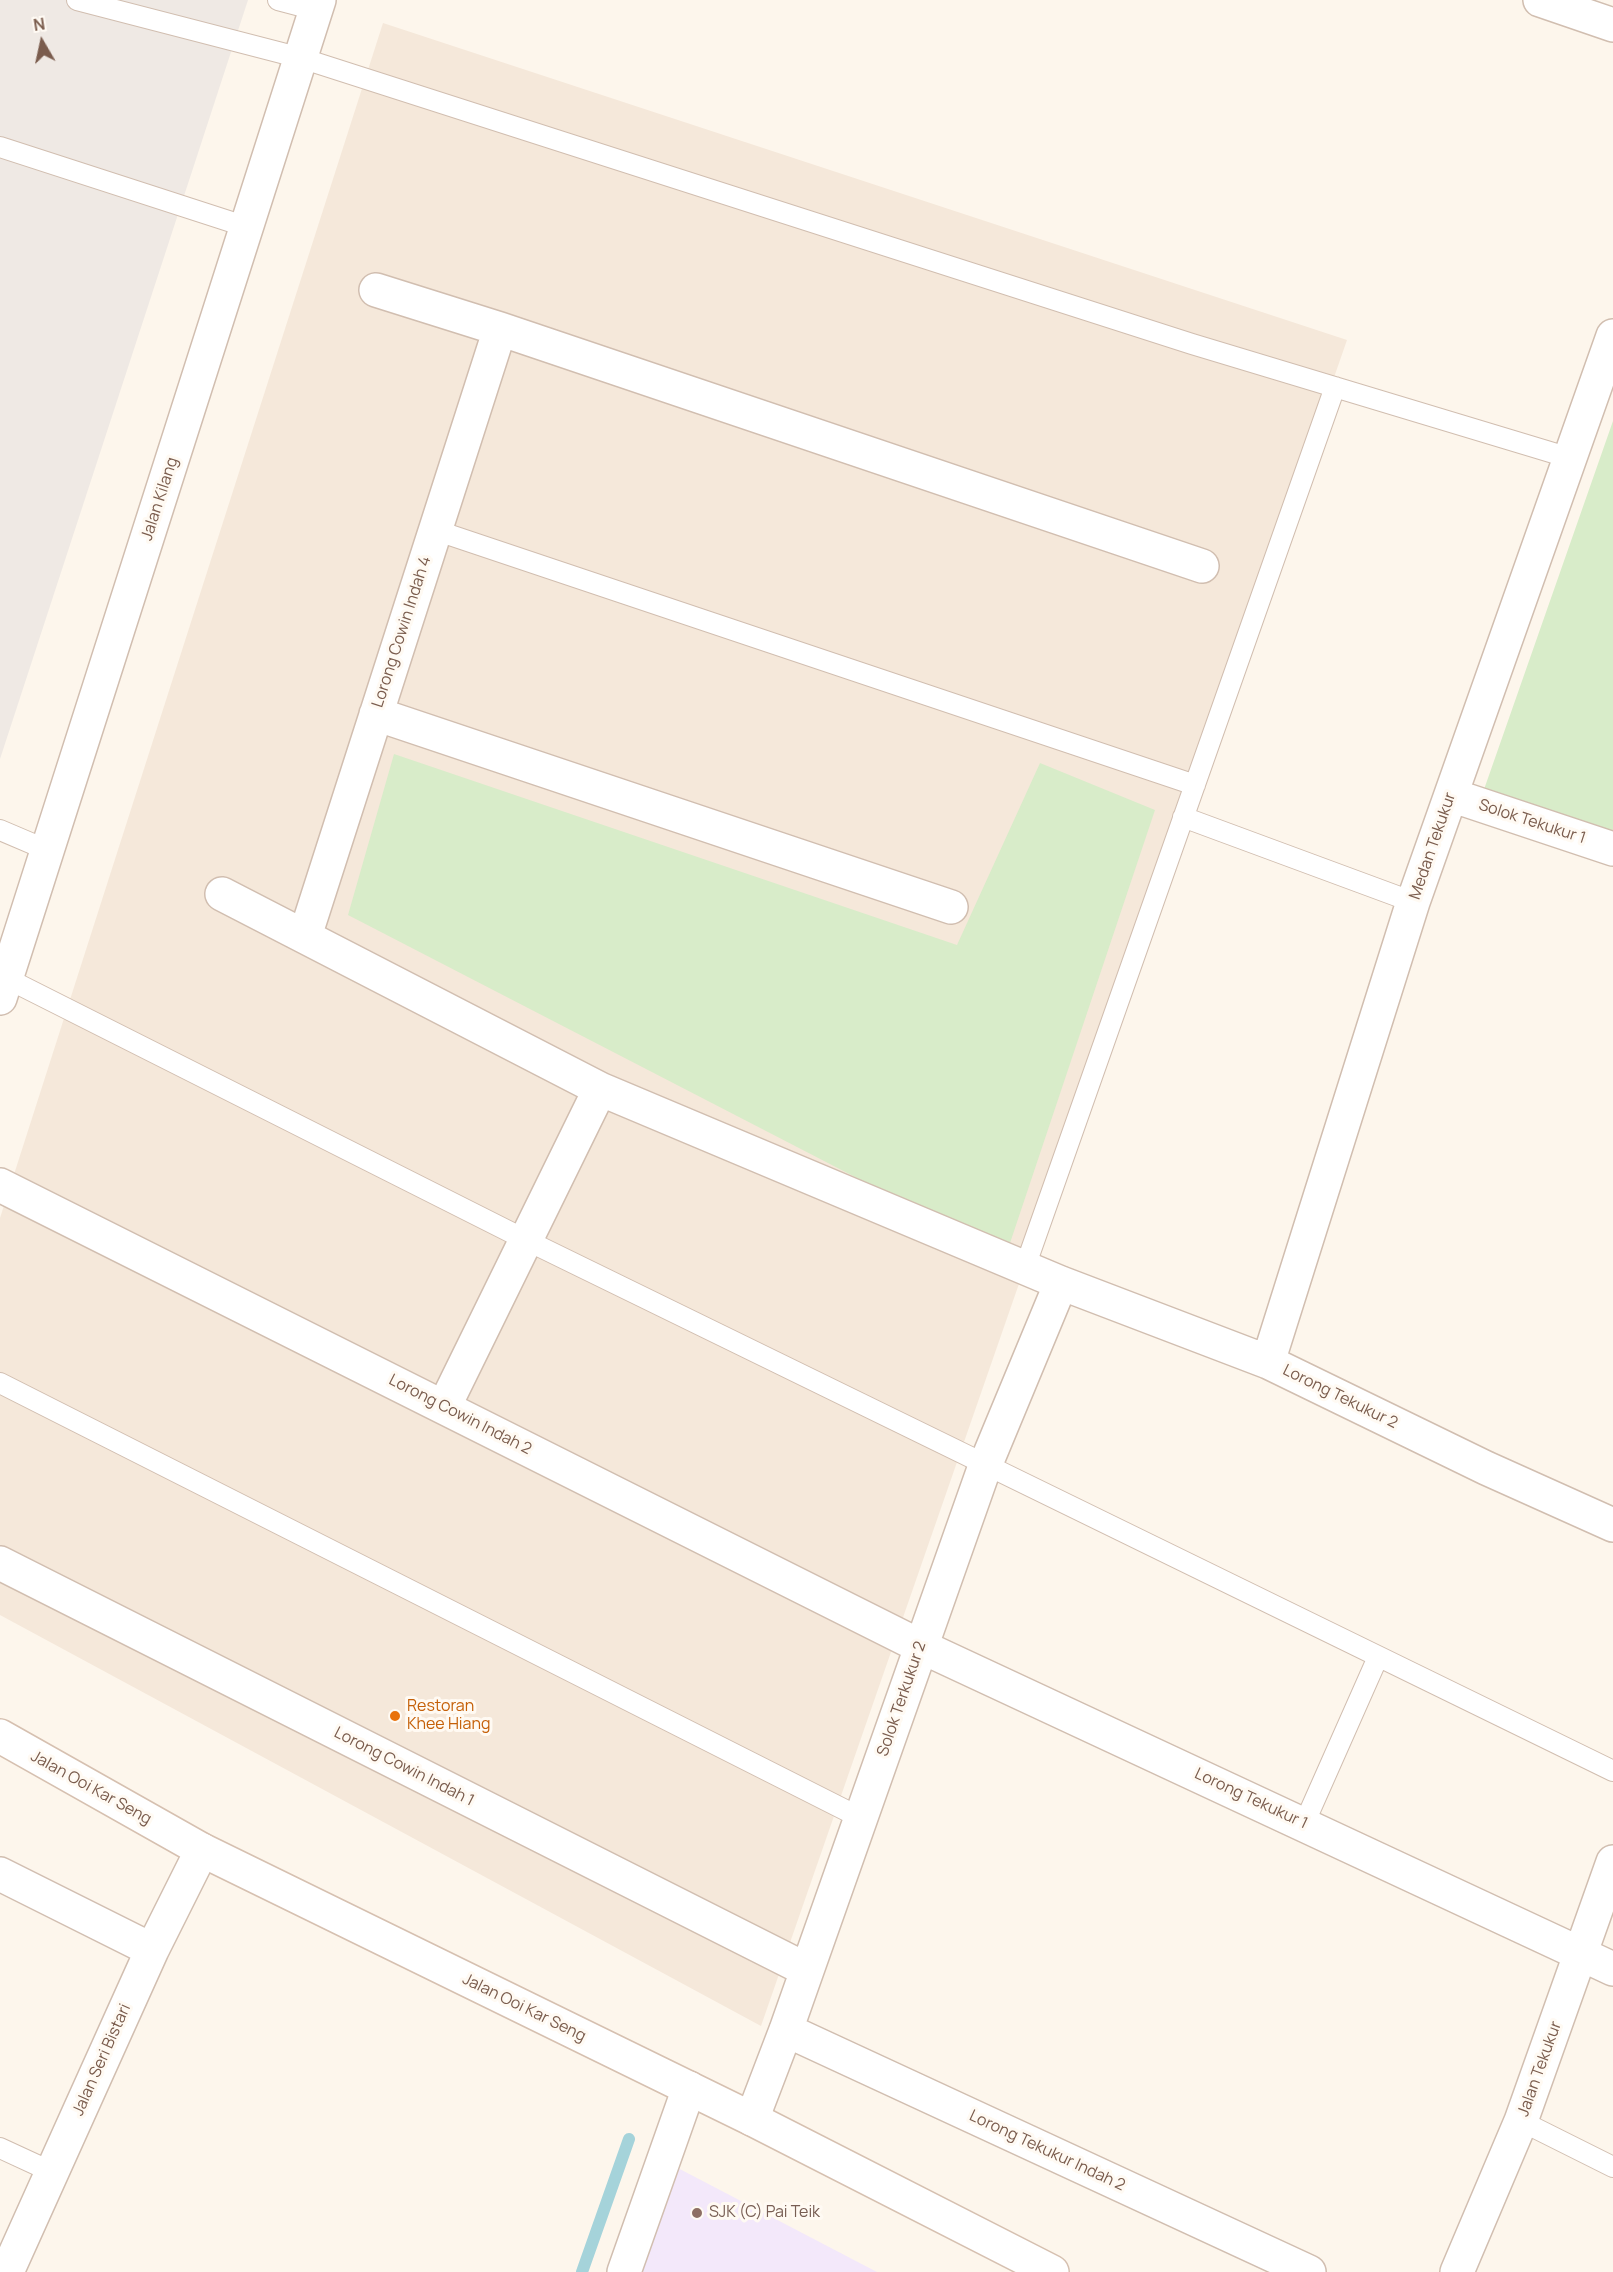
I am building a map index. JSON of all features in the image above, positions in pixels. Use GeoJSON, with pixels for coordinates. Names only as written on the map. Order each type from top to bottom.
{"type":"FeatureCollection","features":[{"type":"Feature","properties":{"kind":"street"},"geometry":{"type":"LineString","coordinates":[[1540,0],[1613,25]]}},
{"type":"Feature","properties":{"kind":"street","name":"Jalan Kilang"},"geometry":{"type":"LineString","coordinates":[[3,988],[317,5]]}},
{"type":"Feature","properties":{"kind":"street"},"geometry":{"type":"LineString","coordinates":[[376,290],[500,329],[1202,566]]}},
{"type":"Feature","properties":{"kind":"street","name":"Lorong Cowin Indah 4"},"geometry":{"type":"LineString","coordinates":[[305,936],[500,329]]}},
{"type":"Feature","properties":{"kind":"street","name":"Medan Tekukur"},"geometry":{"type":"LineString","coordinates":[[1268,1362],[1413,902],[1613,336]]}},
{"type":"Feature","properties":{"kind":"street"},"geometry":{"type":"LineString","coordinates":[[376,714],[951,907]]}},
{"type":"Feature","properties":{"kind":"street","name":"Solok Tekukur 1"},"geometry":{"type":"LineString","coordinates":[[1451,795],[1613,849]]}},
{"type":"Feature","properties":{"kind":"street","name":"Lorong Tekukur 2"},"geometry":{"type":"LineString","coordinates":[[222,894],[600,1089],[1061,1283],[1268,1362],[1486,1468],[1613,1525]]}},
{"type":"Feature","properties":{"kind":"street"},"geometry":{"type":"LineString","coordinates":[[444,1407],[600,1089]]}},
{"type":"Feature","properties":{"kind":"street","name":"Lorong Cowin Indah 2"},"geometry":{"type":"LineString","coordinates":[[0,1185],[920,1646]]}},
{"type":"Feature","properties":{"kind":"street","name":"Solok Terkukur 2"},"geometry":{"type":"LineString","coordinates":[[752,2119],[786,2030],[985,1466],[1061,1283]]}},
{"type":"Feature","properties":{"kind":"street","name":"Lorong Cowin Indah 1"},"geometry":{"type":"LineString","coordinates":[[0,1563],[807,1970]]}},
{"type":"Feature","properties":{"kind":"street","name":"Lorong Tekukur 1"},"geometry":{"type":"LineString","coordinates":[[920,1646],[1613,1969]]}},
{"type":"Feature","properties":{"kind":"street","name":"Jalan Ooi Kar Seng"},"geometry":{"type":"LineString","coordinates":[[0,1736],[202,1850],[752,2119],[1052,2272]]}},
{"type":"Feature","properties":{"kind":"street","name":"Jalan Seri Bistari"},"geometry":{"type":"LineString","coordinates":[[7,2272],[152,1950],[202,1850]]}},
{"type":"Feature","properties":{"kind":"street","name":"Jalan Tekukur"},"geometry":{"type":"LineString","coordinates":[[1457,2272],[1521,2121],[1613,1862]]}},
{"type":"Feature","properties":{"kind":"street"},"geometry":{"type":"LineString","coordinates":[[0,1874],[152,1950]]}},
{"type":"Feature","properties":{"kind":"street","name":"Lorong Tekukur Indah 2"},"geometry":{"type":"LineString","coordinates":[[786,2030],[1309,2272]]}},
{"type":"Feature","properties":{"kind":"street"},"geometry":{"type":"LineString","coordinates":[[624,2272],[689,2088]]}},
{"type":"Feature","properties":{"kind":"lane"},"geometry":{"type":"LineString","coordinates":[[77,0],[301,58],[1192,344],[1570,458]]}},
{"type":"Feature","properties":{"kind":"lane"},"geometry":{"type":"LineString","coordinates":[[278,0],[317,5]]}},
{"type":"Feature","properties":{"kind":"lane"},"geometry":{"type":"LineString","coordinates":[[0,147],[247,227]]}},
{"type":"Feature","properties":{"kind":"lane"},"geometry":{"type":"LineString","coordinates":[[1025,1267],[1335,387]]}},
{"type":"Feature","properties":{"kind":"lane"},"geometry":{"type":"LineString","coordinates":[[435,530],[1195,785]]}},
{"type":"Feature","properties":{"kind":"lane"},"geometry":{"type":"LineString","coordinates":[[1183,817],[1413,902]]}},
{"type":"Feature","properties":{"kind":"lane"},"geometry":{"type":"LineString","coordinates":[[0,830],[47,850]]}},
{"type":"Feature","properties":{"kind":"lane"},"geometry":{"type":"LineString","coordinates":[[3,988],[526,1240],[1613,1771]]}},
{"type":"Feature","properties":{"kind":"lane"},"geometry":{"type":"LineString","coordinates":[[0,1383],[861,1818]]}},
{"type":"Feature","properties":{"kind":"lane"},"geometry":{"type":"LineString","coordinates":[[1304,1824],[1377,1657]]}},
{"type":"Feature","properties":{"kind":"lane"},"geometry":{"type":"LineString","coordinates":[[1521,2121],[1613,2167]]}},
{"type":"Feature","properties":{"kind":"lane"},"geometry":{"type":"LineString","coordinates":[[0,2148],[52,2172]]}},
{"type":"Feature","properties":{"kind":"shaded area"},"geometry":{"type":"Polygon","coordinates":[[[0,0],[248,0],[0,759],[0,0]]]}},
{"type":"Feature","properties":{"kind":"shaded area"},"geometry":{"type":"Polygon","coordinates":[[[383,23],[1347,340],[761,2026],[0,1615],[0,1218],[383,23]]]}},
{"type":"Feature","properties":{"kind":"shaded area","name":"SJK (C) Pai Teik"},"geometry":{"type":"Polygon","coordinates":[[[651,2154],[877,2272],[608,2272],[651,2154]]]}},
{"type":"Feature","properties":{"kind":"green space"},"geometry":{"type":"Polygon","coordinates":[[[1613,421],[1613,845],[1481,798],[1613,421]]]}},
{"type":"Feature","properties":{"kind":"green space"},"geometry":{"type":"Polygon","coordinates":[[[394,754],[957,945],[1040,763],[1155,810],[1006,1255],[348,915],[394,754]]]}},
{"type":"Feature","properties":{"kind":"waterway"},"geometry":{"type":"LineString","coordinates":[[582,2272],[629,2139]]}},
{"type":"Feature","properties":{"kind":"place","name":"Restoran Khee Hiang"},"geometry":{"type":"Point","coordinates":[395,1716]}},
{"type":"Feature","properties":{"kind":"place","name":"SJK (C) Pai Teik"},"geometry":{"type":"Point","coordinates":[697,2213]}}]}
